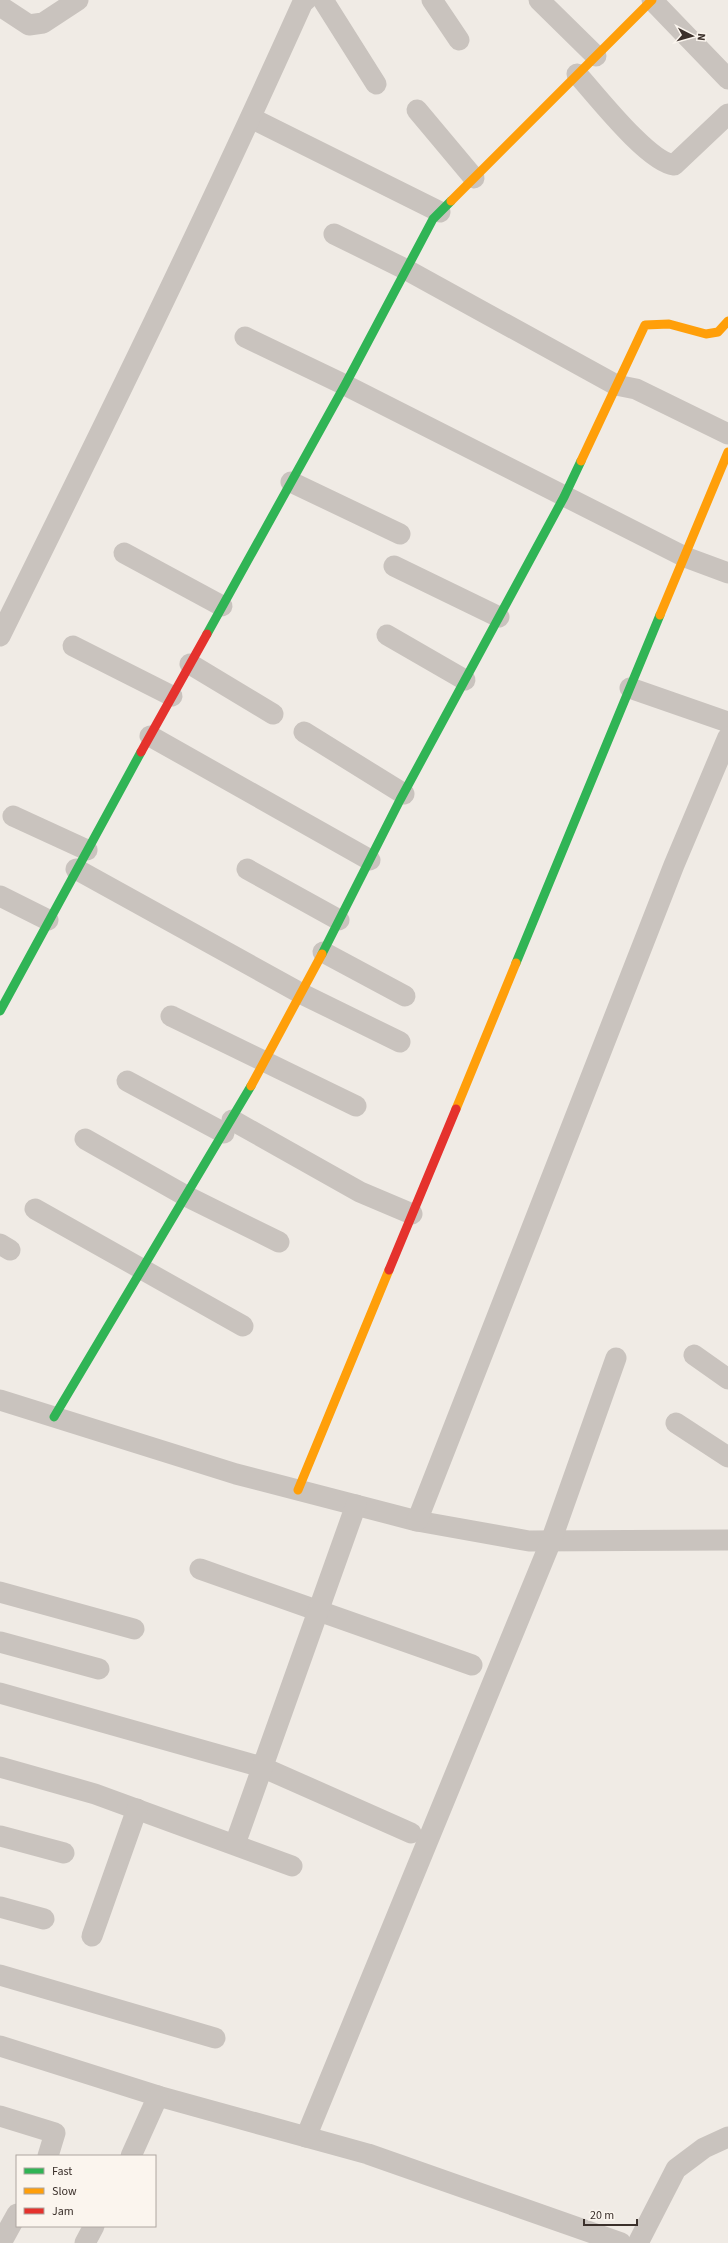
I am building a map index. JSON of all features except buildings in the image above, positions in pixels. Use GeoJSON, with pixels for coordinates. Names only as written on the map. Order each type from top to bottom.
{"type":"FeatureCollection","features":[{"type":"Feature","properties":{"kind":"street"},"geometry":{"type":"LineString","coordinates":[[0,6],[29,25],[42,23],[78,0]]}},
{"type":"Feature","properties":{"kind":"street"},"geometry":{"type":"LineString","coordinates":[[0,636],[122,390],[251,118],[303,2],[306,0]]}},
{"type":"Feature","properties":{"kind":"street"},"geometry":{"type":"LineString","coordinates":[[323,0],[376,84]]}},
{"type":"Feature","properties":{"kind":"street"},"geometry":{"type":"LineString","coordinates":[[432,0],[458,40]]}},
{"type":"Feature","properties":{"kind":"street"},"geometry":{"type":"LineString","coordinates":[[539,0],[596,56]]}},
{"type":"Feature","properties":{"kind":"street"},"geometry":{"type":"LineString","coordinates":[[0,1011],[76,869],[345,385],[433,219],[652,0],[728,79]]}},
{"type":"Feature","properties":{"kind":"street"},"geometry":{"type":"LineString","coordinates":[[577,74],[647,151],[667,164],[674,165],[728,114]]}},
{"type":"Feature","properties":{"kind":"street"},"geometry":{"type":"LineString","coordinates":[[417,110],[474,178]]}},
{"type":"Feature","properties":{"kind":"street"},"geometry":{"type":"LineString","coordinates":[[251,118],[440,212]]}},
{"type":"Feature","properties":{"kind":"street"},"geometry":{"type":"LineString","coordinates":[[334,234],[407,270],[616,385],[636,390],[728,434]]}},
{"type":"Feature","properties":{"kind":"street"},"geometry":{"type":"LineString","coordinates":[[54,1417],[228,1127],[302,994],[404,794],[564,497],[645,325],[658,323],[669,324],[706,334],[718,332],[728,321]]}},
{"type":"Feature","properties":{"kind":"street"},"geometry":{"type":"LineString","coordinates":[[245,337],[345,385],[564,497],[685,556],[728,573]]}},
{"type":"Feature","properties":{"kind":"street"},"geometry":{"type":"LineString","coordinates":[[298,1490],[728,452]]}},
{"type":"Feature","properties":{"kind":"street"},"geometry":{"type":"LineString","coordinates":[[291,482],[400,534]]}},
{"type":"Feature","properties":{"kind":"street"},"geometry":{"type":"LineString","coordinates":[[124,552],[222,606]]}},
{"type":"Feature","properties":{"kind":"street"},"geometry":{"type":"LineString","coordinates":[[394,566],[499,617]]}},
{"type":"Feature","properties":{"kind":"street"},"geometry":{"type":"LineString","coordinates":[[388,636],[465,680]]}},
{"type":"Feature","properties":{"kind":"street"},"geometry":{"type":"LineString","coordinates":[[73,646],[172,696]]}},
{"type":"Feature","properties":{"kind":"street"},"geometry":{"type":"LineString","coordinates":[[190,664],[273,714]]}},
{"type":"Feature","properties":{"kind":"street"},"geometry":{"type":"LineString","coordinates":[[630,688],[728,722]]}},
{"type":"Feature","properties":{"kind":"street"},"geometry":{"type":"LineString","coordinates":[[304,732],[404,794]]}},
{"type":"Feature","properties":{"kind":"street"},"geometry":{"type":"LineString","coordinates":[[150,736],[370,860]]}},
{"type":"Feature","properties":{"kind":"street"},"geometry":{"type":"LineString","coordinates":[[417,1521],[674,865],[728,737]]}},
{"type":"Feature","properties":{"kind":"street"},"geometry":{"type":"LineString","coordinates":[[13,816],[87,850]]}},
{"type":"Feature","properties":{"kind":"street"},"geometry":{"type":"LineString","coordinates":[[76,869],[302,994],[400,1042]]}},
{"type":"Feature","properties":{"kind":"street"},"geometry":{"type":"LineString","coordinates":[[246,869],[339,920]]}},
{"type":"Feature","properties":{"kind":"street"},"geometry":{"type":"LineString","coordinates":[[0,896],[48,920]]}},
{"type":"Feature","properties":{"kind":"street"},"geometry":{"type":"LineString","coordinates":[[323,952],[405,996]]}},
{"type":"Feature","properties":{"kind":"street"},"geometry":{"type":"LineString","coordinates":[[171,1016],[356,1106]]}},
{"type":"Feature","properties":{"kind":"street"},"geometry":{"type":"LineString","coordinates":[[127,1081],[228,1127],[360,1192],[412,1214]]}},
{"type":"Feature","properties":{"kind":"street"},"geometry":{"type":"LineString","coordinates":[[85,1139],[186,1196],[279,1242]]}},
{"type":"Feature","properties":{"kind":"street"},"geometry":{"type":"LineString","coordinates":[[35,1209],[243,1326]]}},
{"type":"Feature","properties":{"kind":"street"},"geometry":{"type":"LineString","coordinates":[[694,1355],[728,1379]]}},
{"type":"Feature","properties":{"kind":"street"},"geometry":{"type":"LineString","coordinates":[[306,2137],[551,1541],[616,1358]]}},
{"type":"Feature","properties":{"kind":"street"},"geometry":{"type":"LineString","coordinates":[[0,1401],[236,1474],[417,1521],[529,1541],[724,1534]]}},
{"type":"Feature","properties":{"kind":"street"},"geometry":{"type":"LineString","coordinates":[[676,1423],[728,1457]]}},
{"type":"Feature","properties":{"kind":"street"},"geometry":{"type":"LineString","coordinates":[[235,1844],[356,1505]]}},
{"type":"Feature","properties":{"kind":"street"},"geometry":{"type":"LineString","coordinates":[[200,1569],[317,1612],[472,1665]]}},
{"type":"Feature","properties":{"kind":"street"},"geometry":{"type":"LineString","coordinates":[[0,1592],[134,1629]]}},
{"type":"Feature","properties":{"kind":"street"},"geometry":{"type":"LineString","coordinates":[[0,1642],[99,1669]]}},
{"type":"Feature","properties":{"kind":"street"},"geometry":{"type":"LineString","coordinates":[[0,1693],[262,1767],[411,1833]]}},
{"type":"Feature","properties":{"kind":"street"},"geometry":{"type":"LineString","coordinates":[[0,1767],[95,1794],[292,1866]]}},
{"type":"Feature","properties":{"kind":"street"},"geometry":{"type":"LineString","coordinates":[[92,1936],[137,1809]]}},
{"type":"Feature","properties":{"kind":"street"},"geometry":{"type":"LineString","coordinates":[[0,1836],[64,1853]]}},
{"type":"Feature","properties":{"kind":"street"},"geometry":{"type":"LineString","coordinates":[[0,1907],[44,1919]]}},
{"type":"Feature","properties":{"kind":"street"},"geometry":{"type":"LineString","coordinates":[[0,1975],[215,2038]]}},
{"type":"Feature","properties":{"kind":"street"},"geometry":{"type":"LineString","coordinates":[[0,2046],[158,2096],[368,2154],[622,2243]]}},
{"type":"Feature","properties":{"kind":"street"},"geometry":{"type":"LineString","coordinates":[[131,2155],[158,2096]]}},
{"type":"Feature","properties":{"kind":"street"},"geometry":{"type":"LineString","coordinates":[[0,2116],[55,2133],[48,2155]]}},
{"type":"Feature","properties":{"kind":"street"},"geometry":{"type":"LineString","coordinates":[[638,2243],[676,2169],[704,2148],[728,2137]]}},
{"type":"Feature","properties":{"kind":"street"},"geometry":{"type":"LineString","coordinates":[[1,2243],[16,2216]]}},
{"type":"Feature","properties":{"kind":"street"},"geometry":{"type":"LineString","coordinates":[[85,2243],[93,2227]]}},
{"type":"Feature","properties":{"kind":"traffic: fast"},"geometry":{"type":"LineString","coordinates":[[207,634],[345,385],[433,219],[451,201]]}},
{"type":"Feature","properties":{"kind":"traffic: fast"},"geometry":{"type":"LineString","coordinates":[[322,954],[400,800],[564,497],[581,461]]}},
{"type":"Feature","properties":{"kind":"traffic: fast"},"geometry":{"type":"LineString","coordinates":[[516,963],[660,615]]}},
{"type":"Feature","properties":{"kind":"traffic: fast"},"geometry":{"type":"LineString","coordinates":[[0,1011],[141,752]]}},
{"type":"Feature","properties":{"kind":"traffic: fast"},"geometry":{"type":"LineString","coordinates":[[54,1417],[251,1086]]}},
{"type":"Feature","properties":{"kind":"traffic: slow"},"geometry":{"type":"LineString","coordinates":[[451,201],[652,0]]}},
{"type":"Feature","properties":{"kind":"traffic: slow"},"geometry":{"type":"LineString","coordinates":[[581,461],[645,325],[669,324],[706,334],[718,332],[728,321]]}},
{"type":"Feature","properties":{"kind":"traffic: slow"},"geometry":{"type":"LineString","coordinates":[[660,615],[728,452]]}},
{"type":"Feature","properties":{"kind":"traffic: slow"},"geometry":{"type":"LineString","coordinates":[[251,1086],[322,954]]}},
{"type":"Feature","properties":{"kind":"traffic: slow"},"geometry":{"type":"LineString","coordinates":[[456,1109],[516,963]]}},
{"type":"Feature","properties":{"kind":"traffic: slow"},"geometry":{"type":"LineString","coordinates":[[298,1490],[389,1270]]}},
{"type":"Feature","properties":{"kind":"traffic: jam"},"geometry":{"type":"LineString","coordinates":[[141,752],[207,634]]}},
{"type":"Feature","properties":{"kind":"traffic: jam"},"geometry":{"type":"LineString","coordinates":[[389,1270],[456,1109]]}}]}
